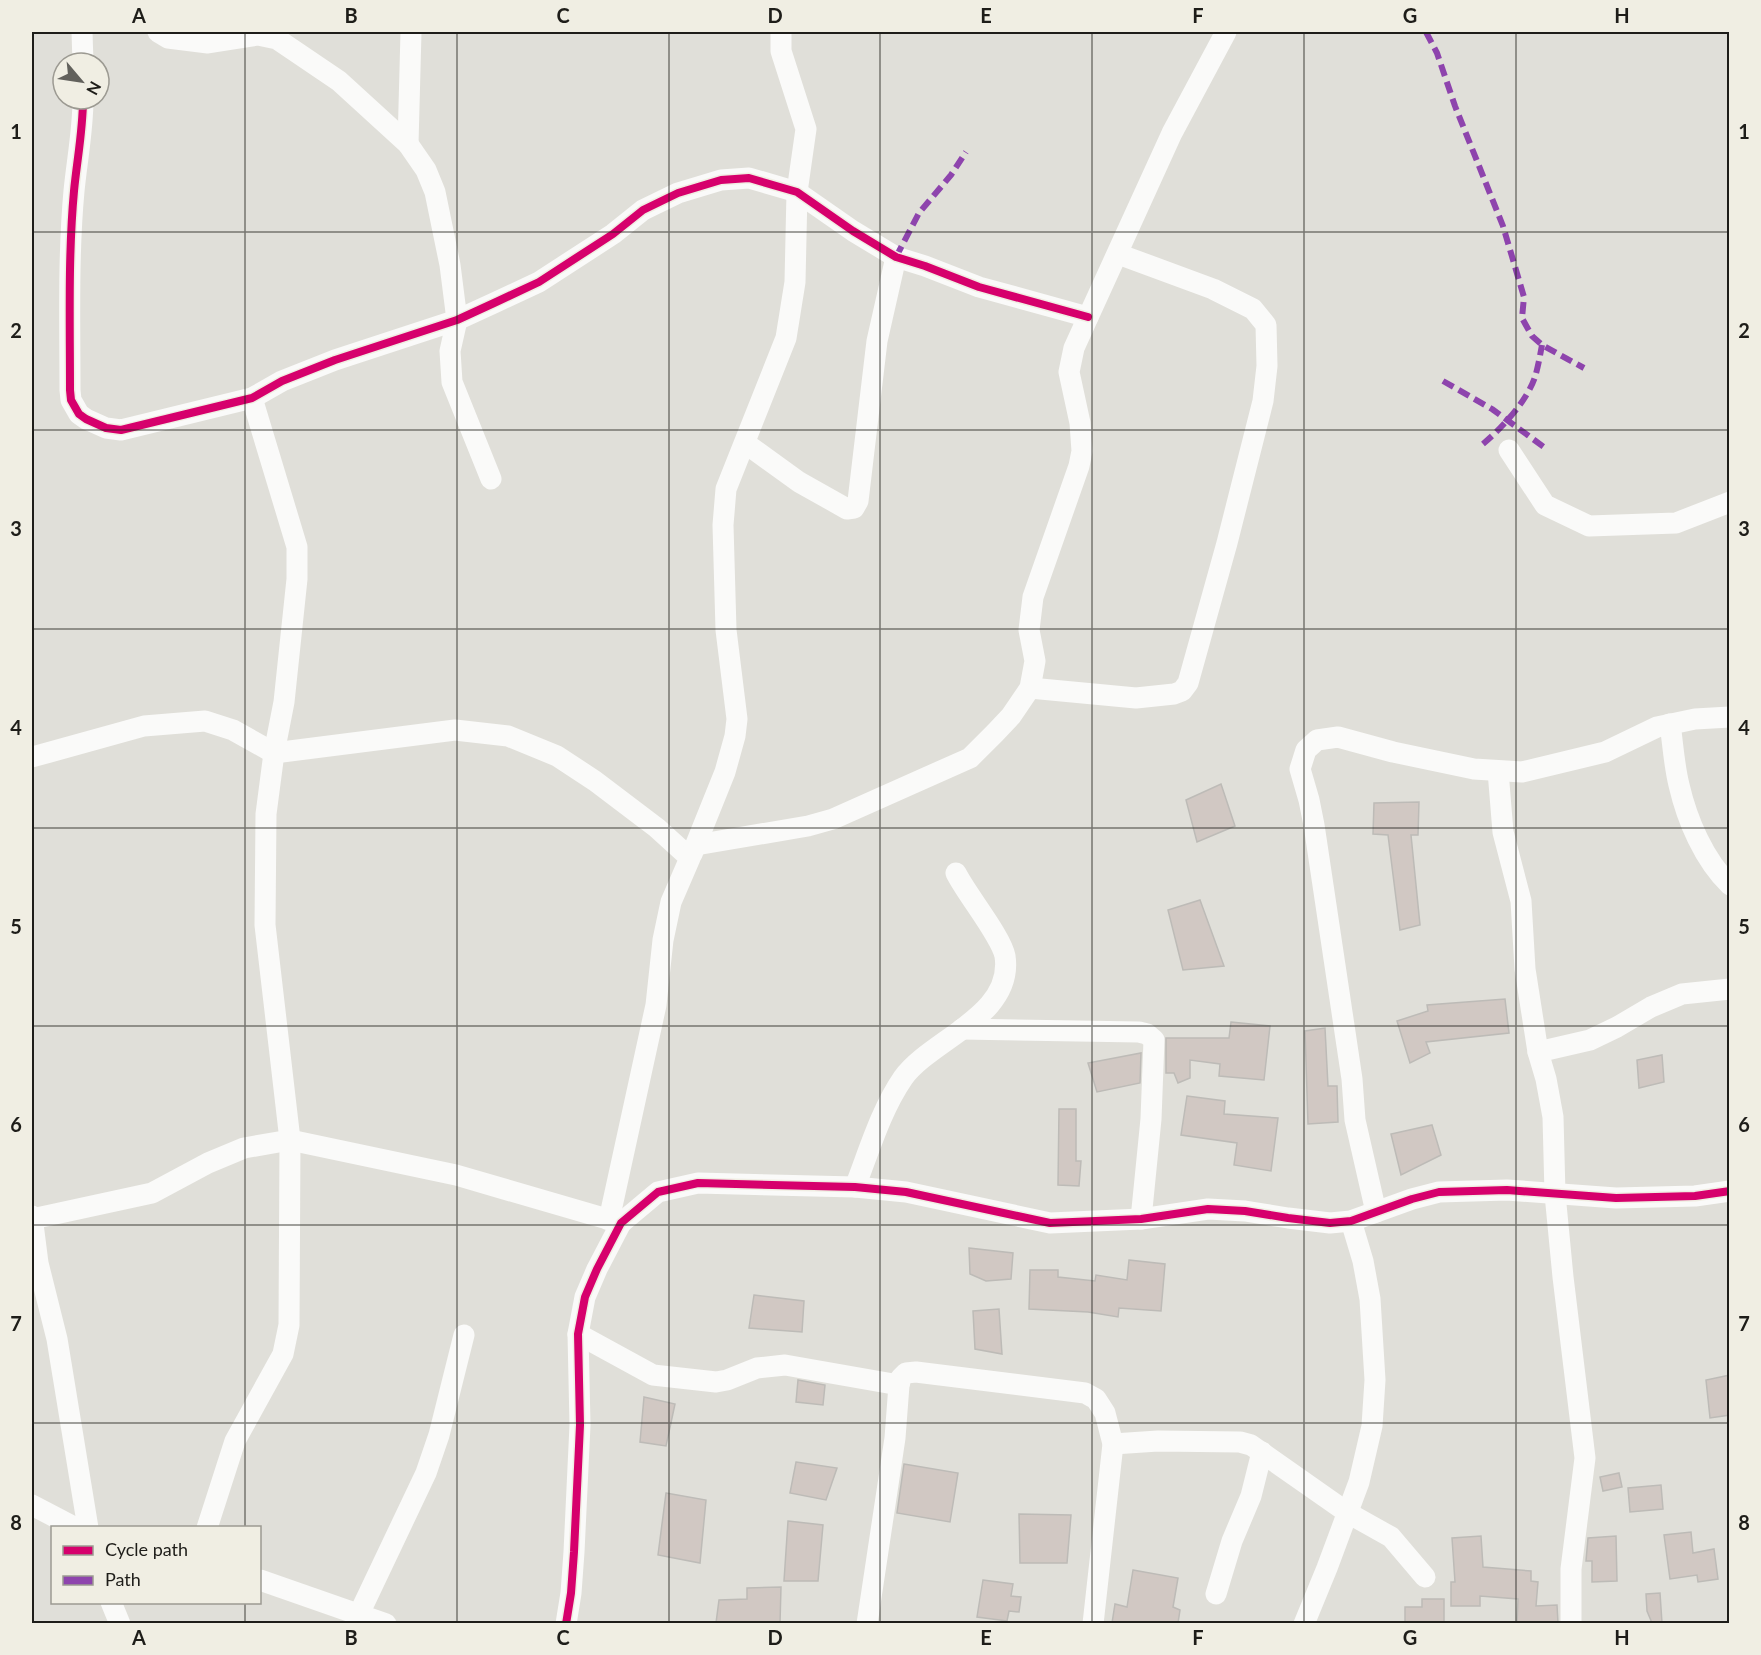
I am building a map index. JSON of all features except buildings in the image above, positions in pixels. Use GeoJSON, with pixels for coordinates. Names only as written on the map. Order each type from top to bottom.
{"type":"FeatureCollection","features":[{"type":"Feature","properties":{"kind":"street"},"geometry":{"type":"LineString","coordinates":[[82,32],[83,51]]}},
{"type":"Feature","properties":{"kind":"street"},"geometry":{"type":"LineString","coordinates":[[158,32],[168,38],[208,44],[258,35],[277,39],[339,81],[408,144],[426,170],[435,192],[452,275],[458,320],[450,351],[452,382],[491,479]]}},
{"type":"Feature","properties":{"kind":"street"},"geometry":{"type":"LineString","coordinates":[[408,144],[411,32]]}},
{"type":"Feature","properties":{"kind":"street"},"geometry":{"type":"LineString","coordinates":[[566,1623],[574,1552],[580,1425],[578,1334],[585,1297],[615,1222],[656,1005],[663,940],[671,902],[725,772],[735,736],[736,719],[726,630],[723,525],[726,489],[786,338],[795,282],[797,192],[806,129],[781,51],[781,32]]}},
{"type":"Feature","properties":{"kind":"street"},"geometry":{"type":"LineString","coordinates":[[32,757],[144,726],[205,721],[233,730],[274,753],[455,730],[508,736],[557,756],[693,852],[833,819],[970,758],[1011,716],[1030,688],[1035,661],[1029,630],[1033,597],[1079,466],[1082,451],[1080,423],[1070,372],[1074,348],[1172,132],[1226,32]]}},
{"type":"Feature","properties":{"kind":"street"},"geometry":{"type":"LineString","coordinates":[[83,111],[72,231],[71,399],[86,419],[106,428],[121,430],[252,398],[282,381],[335,360],[458,320],[539,282],[613,234],[643,210],[678,193],[721,180],[749,178],[797,192],[853,231],[896,257],[979,286],[1088,317]]}},
{"type":"Feature","properties":{"kind":"street"},"geometry":{"type":"LineString","coordinates":[[1030,688],[1136,698],[1182,691],[1188,683],[1263,401],[1267,366],[1266,325],[1253,309],[1213,289],[1118,254]]}},
{"type":"Feature","properties":{"kind":"street"},"geometry":{"type":"LineString","coordinates":[[745,443],[799,482],[847,509],[854,508],[858,501],[877,341],[896,257]]}},
{"type":"Feature","properties":{"kind":"street"},"geometry":{"type":"LineString","coordinates":[[207,1526],[235,1441],[283,1354],[289,1325],[290,1140],[265,925],[266,814],[284,702],[297,579],[297,547],[252,398]]}},
{"type":"Feature","properties":{"kind":"street"},"geometry":{"type":"LineString","coordinates":[[1509,450],[1545,505],[1589,526],[1676,524],[1730,502]]}},
{"type":"Feature","properties":{"kind":"street"},"geometry":{"type":"LineString","coordinates":[[1376,1212],[1355,1120],[1352,1079],[1314,825],[1300,769],[1306,750],[1317,740],[1338,737],[1456,765],[1522,772],[1605,752],[1657,727],[1695,718],[1730,717]]}},
{"type":"Feature","properties":{"kind":"street"},"geometry":{"type":"LineString","coordinates":[[1670,724],[1679,785],[1688,814],[1701,846],[1730,885]]}},
{"type":"Feature","properties":{"kind":"street"},"geometry":{"type":"LineString","coordinates":[[1498,771],[1503,832],[1521,901],[1525,969],[1553,1117],[1555,1194],[1585,1458],[1571,1569],[1571,1623]]}},
{"type":"Feature","properties":{"kind":"street"},"geometry":{"type":"LineString","coordinates":[[855,1187],[886,1109],[904,1077],[925,1056],[984,1011],[998,992],[1005,964],[1004,954],[956,873]]}},
{"type":"Feature","properties":{"kind":"street"},"geometry":{"type":"LineString","coordinates":[[1539,1052],[1590,1040],[1651,1007],[1682,994],[1730,989]]}},
{"type":"Feature","properties":{"kind":"street"},"geometry":{"type":"LineString","coordinates":[[962,1029],[1139,1032],[1147,1034],[1154,1040],[1151,1119],[1142,1219]]}},
{"type":"Feature","properties":{"kind":"street"},"geometry":{"type":"LineString","coordinates":[[88,1526],[57,1339],[35,1264],[32,1217],[152,1192],[208,1163],[244,1148],[290,1140],[456,1175],[615,1222]]}},
{"type":"Feature","properties":{"kind":"street"},"geometry":{"type":"LineString","coordinates":[[615,1222],[658,1192],[698,1183],[855,1187],[906,1192],[1050,1223],[1142,1219],[1208,1209],[1245,1211],[1330,1223],[1350,1221],[1439,1192],[1507,1190],[1641,1197],[1695,1196],[1730,1191]]}},
{"type":"Feature","properties":{"kind":"street"},"geometry":{"type":"LineString","coordinates":[[1304,1623],[1348,1514],[1367,1455],[1372,1426],[1375,1380],[1369,1288],[1359,1244],[1350,1221]]}},
{"type":"Feature","properties":{"kind":"street"},"geometry":{"type":"LineString","coordinates":[[578,1334],[653,1375],[716,1382],[728,1380],[757,1368],[784,1365],[899,1385]]}},
{"type":"Feature","properties":{"kind":"street"},"geometry":{"type":"LineString","coordinates":[[359,1614],[426,1473],[440,1435],[464,1335]]}},
{"type":"Feature","properties":{"kind":"street"},"geometry":{"type":"LineString","coordinates":[[867,1623],[894,1447],[899,1385],[906,1373],[916,1372],[1085,1393],[1096,1399],[1105,1413],[1113,1444],[1093,1623]]}},
{"type":"Feature","properties":{"kind":"street"},"geometry":{"type":"LineString","coordinates":[[1113,1444],[1158,1441],[1240,1442],[1251,1445],[1348,1514],[1391,1537],[1425,1577]]}},
{"type":"Feature","properties":{"kind":"street"},"geometry":{"type":"LineString","coordinates":[[1216,1594],[1232,1540],[1251,1496],[1262,1452]]}},
{"type":"Feature","properties":{"kind":"street"},"geometry":{"type":"LineString","coordinates":[[32,1505],[74,1526]]}},
{"type":"Feature","properties":{"kind":"street"},"geometry":{"type":"LineString","coordinates":[[261,1580],[386,1623]]}},
{"type":"Feature","properties":{"kind":"street"},"geometry":{"type":"LineString","coordinates":[[112,1604],[120,1623]]}},
{"type":"Feature","properties":{"kind":"marked path"},"geometry":{"type":"LineString","coordinates":[[1426,32],[1437,53],[1455,106],[1503,226],[1524,297],[1522,318],[1532,336],[1542,345],[1584,368]]}},
{"type":"Feature","properties":{"kind":"marked path"},"geometry":{"type":"LineString","coordinates":[[896,257],[919,213],[951,175],[966,152]]}},
{"type":"Feature","properties":{"kind":"marked path"},"geometry":{"type":"LineString","coordinates":[[1483,444],[1506,422],[1526,395],[1535,377],[1542,345]]}},
{"type":"Feature","properties":{"kind":"marked path"},"geometry":{"type":"LineString","coordinates":[[1443,381],[1492,409],[1548,450]]}},
{"type":"Feature","properties":{"kind":"cycle path"},"geometry":{"type":"LineString","coordinates":[[82,111],[71,240],[70,390],[71,400],[79,414],[106,428],[121,430],[252,398],[282,381],[335,360],[457,320],[539,282],[613,234],[643,210],[678,193],[721,180],[749,178],[797,192],[853,231],[896,257],[979,287],[1088,317]]}},
{"type":"Feature","properties":{"kind":"cycle path"},"geometry":{"type":"LineString","coordinates":[[566,1624],[574,1552],[580,1425],[578,1334],[585,1297],[621,1223],[658,1192],[698,1183],[855,1187],[906,1192],[1050,1223],[1141,1219],[1208,1209],[1245,1211],[1330,1223],[1351,1221],[1412,1199],[1439,1192],[1507,1190],[1616,1198],[1695,1196],[1730,1191]]}}]}
